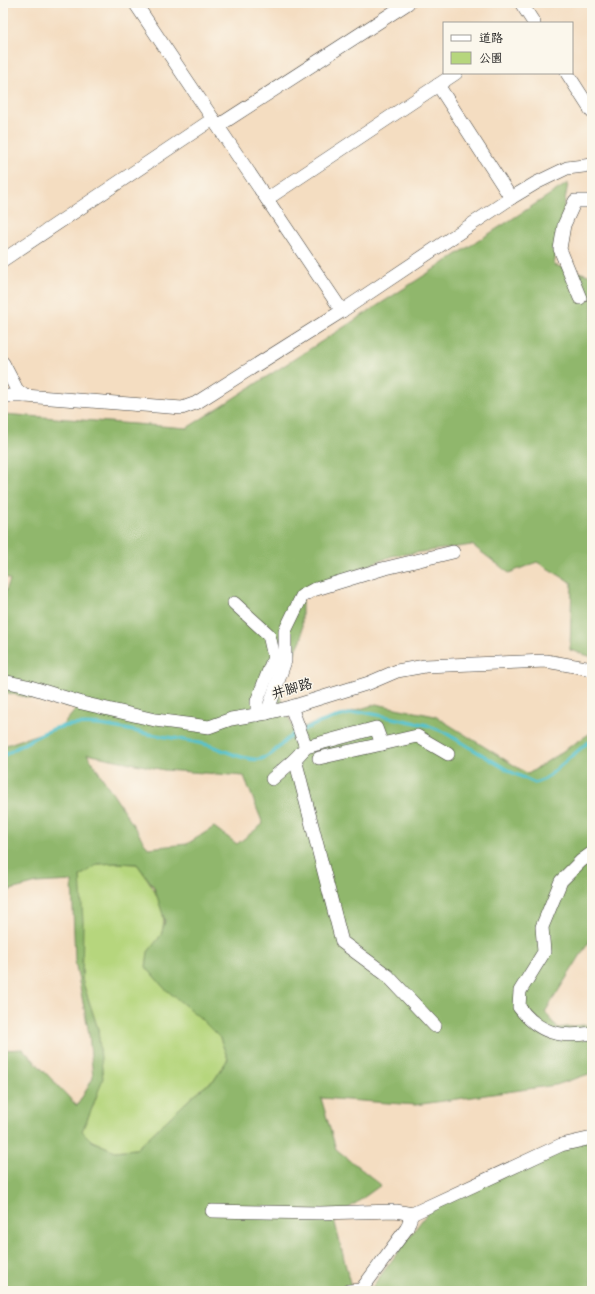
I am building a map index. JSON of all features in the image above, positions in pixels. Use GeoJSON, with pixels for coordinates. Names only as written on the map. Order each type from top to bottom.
{"type":"FeatureCollection","features":[{"type":"Feature","properties":{"kind":"lane"},"geometry":{"type":"LineString","coordinates":[[135,3],[342,311]]}},
{"type":"Feature","properties":{"kind":"lane"},"geometry":{"type":"LineString","coordinates":[[3,260],[215,122],[408,3]]}},
{"type":"Feature","properties":{"kind":"lane"},"geometry":{"type":"LineString","coordinates":[[521,3],[532,22]]}},
{"type":"Feature","properties":{"kind":"lane"},"geometry":{"type":"LineString","coordinates":[[267,199],[454,74]]}},
{"type":"Feature","properties":{"kind":"lane"},"geometry":{"type":"LineString","coordinates":[[568,74],[592,112]]}},
{"type":"Feature","properties":{"kind":"lane"},"geometry":{"type":"LineString","coordinates":[[438,85],[511,198]]}},
{"type":"Feature","properties":{"kind":"lane"},"geometry":{"type":"LineString","coordinates":[[3,396],[25,396],[182,408],[196,403],[342,311],[511,198],[566,168],[592,165]]}},
{"type":"Feature","properties":{"kind":"lane"},"geometry":{"type":"LineString","coordinates":[[580,298],[560,249],[564,225],[575,201],[592,201]]}},
{"type":"Feature","properties":{"kind":"lane"},"geometry":{"type":"LineString","coordinates":[[3,363],[16,390],[25,396]]}},
{"type":"Feature","properties":{"kind":"lane"},"geometry":{"type":"LineString","coordinates":[[262,714],[285,661],[285,631],[302,596],[313,590],[382,570],[453,552]]}},
{"type":"Feature","properties":{"kind":"lane"},"geometry":{"type":"LineString","coordinates":[[234,603],[269,635],[274,657],[257,701],[262,714]]}},
{"type":"Feature","properties":{"kind":"lane","name":"井腳路"},"geometry":{"type":"LineString","coordinates":[[3,681],[27,686],[82,703],[171,722],[209,727],[231,719],[291,707],[368,683],[397,671],[425,666],[546,661],[592,669]]}},
{"type":"Feature","properties":{"kind":"lane"},"geometry":{"type":"LineString","coordinates":[[291,707],[306,746]]}},
{"type":"Feature","properties":{"kind":"lane"},"geometry":{"type":"LineString","coordinates":[[272,779],[295,759],[306,746],[376,728],[382,744]]}},
{"type":"Feature","properties":{"kind":"lane"},"geometry":{"type":"LineString","coordinates":[[319,758],[417,736],[448,754]]}},
{"type":"Feature","properties":{"kind":"lane"},"geometry":{"type":"LineString","coordinates":[[295,759],[342,942],[388,976],[435,1026]]}},
{"type":"Feature","properties":{"kind":"lane"},"geometry":{"type":"LineString","coordinates":[[592,853],[581,861],[561,881],[542,927],[544,952],[520,992],[519,1007],[532,1021],[542,1028],[557,1035],[573,1036],[592,1033]]}},
{"type":"Feature","properties":{"kind":"lane"},"geometry":{"type":"LineString","coordinates":[[212,1211],[320,1213],[396,1211],[412,1214],[561,1145],[592,1138]]}},
{"type":"Feature","properties":{"kind":"lane"},"geometry":{"type":"LineString","coordinates":[[348,1291],[361,1290],[407,1228],[412,1214]]}},
{"type":"Feature","properties":{"kind":"green space"},"geometry":{"type":"Polygon","coordinates":[[[568,183],[554,265],[592,276],[592,657],[570,650],[572,583],[537,562],[509,573],[472,545],[392,556],[302,592],[302,638],[277,689],[294,730],[376,704],[435,716],[528,774],[592,732],[592,937],[545,1012],[557,1028],[592,1024],[592,1073],[556,1085],[415,1105],[321,1098],[336,1149],[381,1185],[334,1219],[352,1291],[3,1291],[3,1050],[23,1049],[77,1106],[93,1078],[89,1034],[75,961],[72,881],[37,883],[3,892],[3,746],[62,726],[77,708],[3,692],[3,598],[10,580],[3,575],[3,414],[187,428],[568,183]],[[87,754],[148,848],[187,844],[214,827],[237,844],[263,824],[244,776],[164,770],[87,754]],[[98,864],[80,876],[83,922],[82,980],[98,1029],[103,1078],[82,1131],[92,1141],[115,1151],[136,1149],[195,1094],[215,1079],[228,1059],[220,1038],[199,1017],[164,988],[146,967],[148,952],[161,935],[165,921],[154,887],[137,864],[98,864]]]}},
{"type":"Feature","properties":{"kind":"green space"},"geometry":{"type":"Polygon","coordinates":[[[98,864],[137,864],[148,879],[161,907],[163,926],[160,937],[148,952],[199,1017],[220,1038],[228,1059],[215,1079],[195,1094],[136,1149],[115,1151],[92,1141],[81,1131],[93,1106],[98,1029],[82,980],[80,876],[98,864]]]}},
{"type":"Feature","properties":{"kind":"green space"},"geometry":{"type":"Polygon","coordinates":[[[592,1137],[592,1291],[377,1291],[372,1287],[431,1208],[592,1137]]]}},
{"type":"Feature","properties":{"kind":"waterway"},"geometry":{"type":"LineString","coordinates":[[303,730],[332,718],[363,712],[427,725],[444,732],[511,772],[535,783],[545,779],[587,743],[592,742]]}},
{"type":"Feature","properties":{"kind":"waterway"},"geometry":{"type":"LineString","coordinates":[[3,756],[45,732],[60,727],[82,724],[126,729],[186,740],[208,745],[248,759],[261,759],[266,757],[297,732]]}}]}
